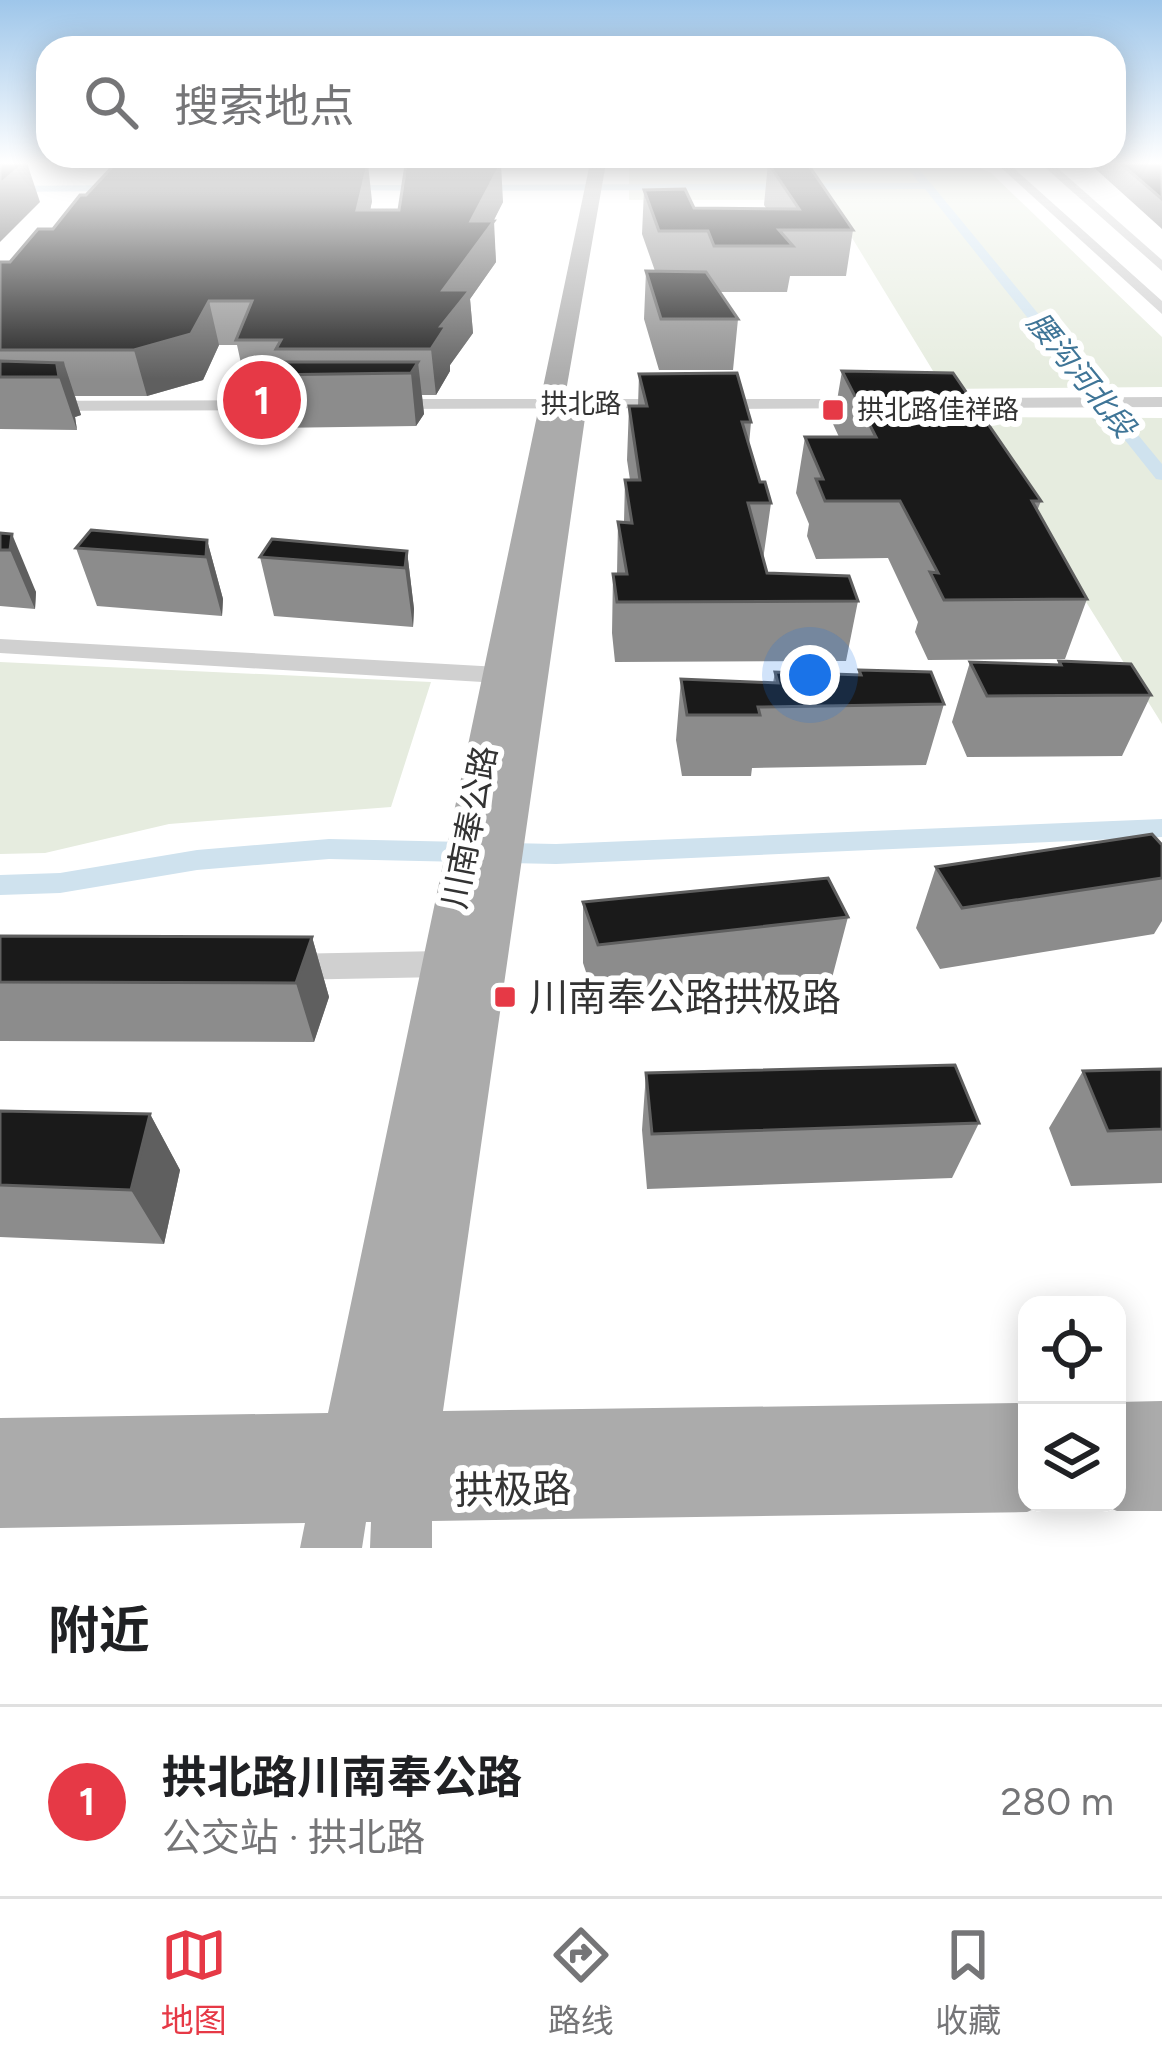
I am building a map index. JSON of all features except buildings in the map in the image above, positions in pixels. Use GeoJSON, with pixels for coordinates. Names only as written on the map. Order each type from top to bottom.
{"type":"FeatureCollection","features":[{"type":"Feature","properties":{"kind":"main road","name":"川南奉公路"},"geometry":{"type":"LineString","coordinates":[[404,1493],[477,891],[593,235]]}},
{"type":"Feature","properties":{"kind":"main road","name":"川南奉公路"},"geometry":{"type":"LineString","coordinates":[[492,808],[499,675],[522,537],[564,404]]}},
{"type":"Feature","properties":{"kind":"main road","name":"川南奉公路"},"geometry":{"type":"LineString","coordinates":[[340,1494],[442,964],[477,891]]}},
{"type":"Feature","properties":{"kind":"main road"},"geometry":{"type":"LineString","coordinates":[[1126,1431],[1162,1430]]}},
{"type":"Feature","properties":{"kind":"main road","name":"拱极路"},"geometry":{"type":"LineString","coordinates":[[404,1493],[1018,1433]]}},
{"type":"Feature","properties":{"kind":"main road","name":"拱极路"},"geometry":{"type":"LineString","coordinates":[[0,1448],[340,1494]]}},
{"type":"Feature","properties":{"kind":"main road"},"geometry":{"type":"LineString","coordinates":[[1126,1481],[1162,1480]]}},
{"type":"Feature","properties":{"kind":"main road","name":"拱极路"},"geometry":{"type":"LineString","coordinates":[[0,1498],[1018,1482]]}},
{"type":"Feature","properties":{"kind":"street"},"geometry":{"type":"LineString","coordinates":[[1081,235],[1162,309]]}},
{"type":"Feature","properties":{"kind":"street"},"geometry":{"type":"LineString","coordinates":[[1127,235],[1162,267]]}},
{"type":"Feature","properties":{"kind":"street"},"geometry":{"type":"LineString","coordinates":[[928,404],[1162,402]]}},
{"type":"Feature","properties":{"kind":"street","name":"拱北路"},"geometry":{"type":"LineString","coordinates":[[370,404],[904,404]]}},
{"type":"Feature","properties":{"kind":"street"},"geometry":{"type":"LineString","coordinates":[[0,406],[325,405]]}},
{"type":"Feature","properties":{"kind":"street"},"geometry":{"type":"LineString","coordinates":[[0,646],[499,675]]}},
{"type":"Feature","properties":{"kind":"street"},"geometry":{"type":"LineString","coordinates":[[243,968],[442,964]]}},
{"type":"Feature","properties":{"kind":"shaded area"},"geometry":{"type":"Polygon","coordinates":[[[850,235],[1056,235],[1162,337],[1162,387],[944,389],[850,235]]]}},
{"type":"Feature","properties":{"kind":"shaded area"},"geometry":{"type":"Polygon","coordinates":[[[971,417],[1162,418],[1162,724],[971,417]]]}},
{"type":"Feature","properties":{"kind":"shaded area"},"geometry":{"type":"Polygon","coordinates":[[[0,662],[431,682],[391,807],[169,824],[45,853],[0,854],[0,662]]]}},
{"type":"Feature","properties":{"kind":"waterway","name":"腰沟河北段"},"geometry":{"type":"LineString","coordinates":[[968,235],[1162,475]]}},
{"type":"Feature","properties":{"kind":"waterway"},"geometry":{"type":"LineString","coordinates":[[0,885],[60,883],[197,860],[329,849],[556,854],[1162,828]]}},
{"type":"Feature","properties":{"kind":"place","name":"拱北路川南奉公路"},"geometry":{"type":"Point","coordinates":[262,400]}},
{"type":"Feature","properties":{"kind":"place","name":"拱北路佳祥路"},"geometry":{"type":"Point","coordinates":[833,410]}},
{"type":"Feature","properties":{"kind":"place","name":"川南奉公路拱极路"},"geometry":{"type":"Point","coordinates":[505,997]}}]}
